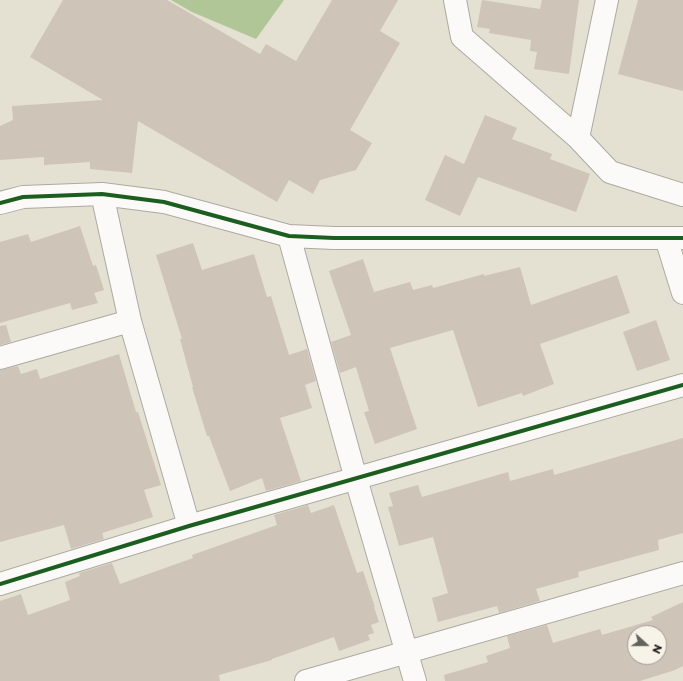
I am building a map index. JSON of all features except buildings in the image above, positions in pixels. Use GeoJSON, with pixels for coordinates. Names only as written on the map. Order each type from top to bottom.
{"type":"FeatureCollection","features":[{"type":"Feature","properties":{"kind":"street"},"geometry":{"type":"LineString","coordinates":[[455,0],[462,37],[578,138],[610,172],[683,195]]}},
{"type":"Feature","properties":{"kind":"street"},"geometry":{"type":"LineString","coordinates":[[578,138],[607,0]]}},
{"type":"Feature","properties":{"kind":"street"},"geometry":{"type":"LineString","coordinates":[[0,203],[23,197],[102,194],[164,202],[289,236],[334,238],[674,238],[683,293]]}},
{"type":"Feature","properties":{"kind":"street"},"geometry":{"type":"LineString","coordinates":[[102,194],[130,321],[189,526]]}},
{"type":"Feature","properties":{"kind":"street"},"geometry":{"type":"LineString","coordinates":[[289,236],[356,479],[415,681]]}},
{"type":"Feature","properties":{"kind":"street"},"geometry":{"type":"LineString","coordinates":[[0,358],[130,321]]}},
{"type":"Feature","properties":{"kind":"street"},"geometry":{"type":"LineString","coordinates":[[0,584],[189,526],[683,384]]}},
{"type":"Feature","properties":{"kind":"street"},"geometry":{"type":"LineString","coordinates":[[306,681],[683,573]]}},
{"type":"Feature","properties":{"kind":"green space"},"geometry":{"type":"Polygon","coordinates":[[[171,0],[284,0],[256,39],[192,12],[171,0]]]}},
{"type":"Feature","properties":{"kind":"cycle path"},"geometry":{"type":"LineString","coordinates":[[0,203],[23,197],[102,194],[164,202],[289,236],[334,238],[683,238]]}},
{"type":"Feature","properties":{"kind":"cycle path"},"geometry":{"type":"LineString","coordinates":[[0,584],[189,526],[683,385]]}}]}
